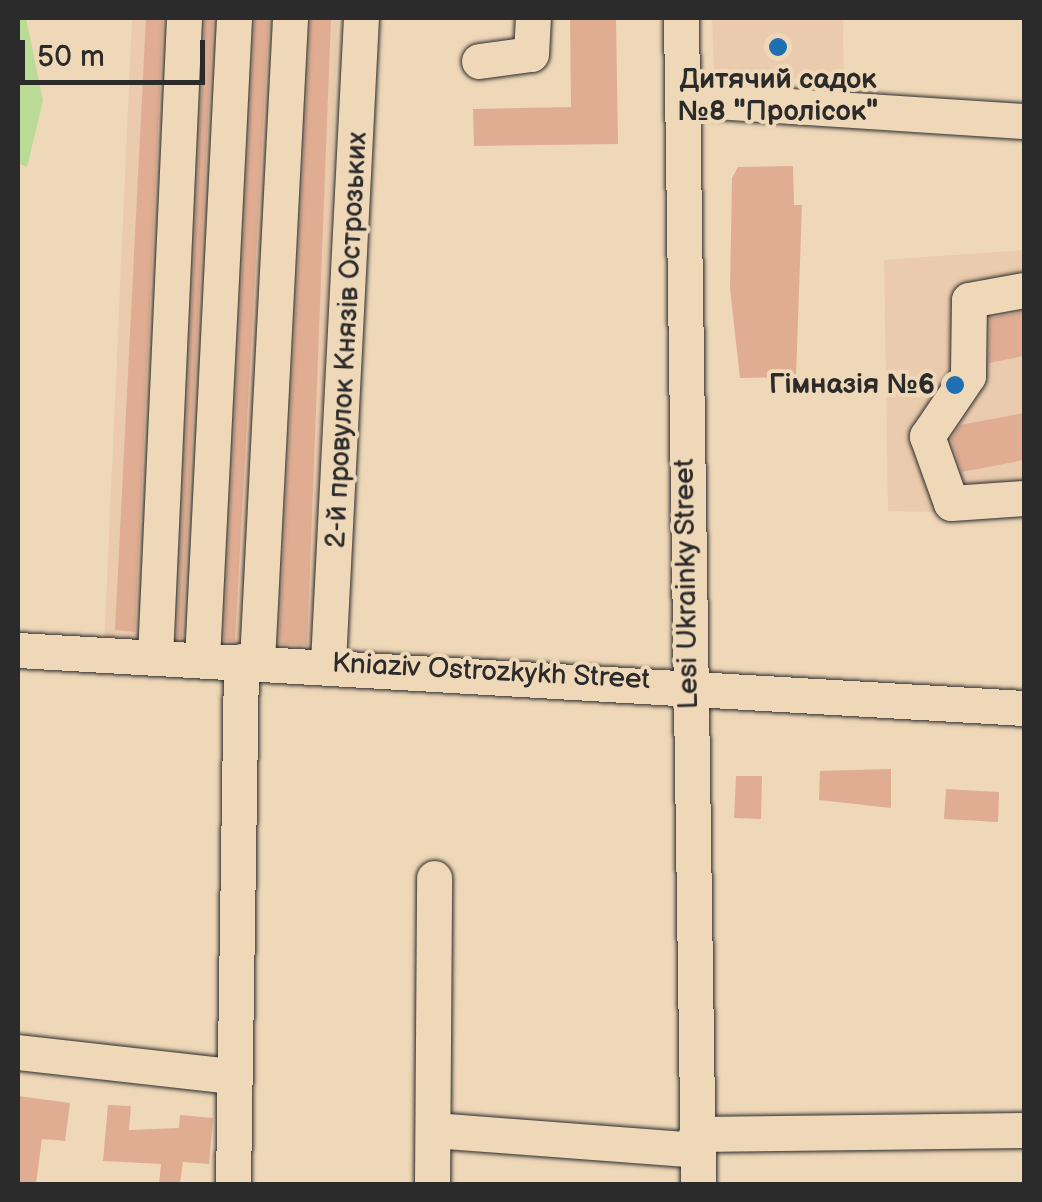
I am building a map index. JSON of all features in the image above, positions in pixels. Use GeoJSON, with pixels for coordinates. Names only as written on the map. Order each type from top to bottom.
{"type":"FeatureCollection","features":[{"type":"Feature","properties":{"kind":"street"},"geometry":{"type":"LineString","coordinates":[[155,657],[184,18]]}},
{"type":"Feature","properties":{"kind":"street"},"geometry":{"type":"LineString","coordinates":[[202,659],[234,18]]}},
{"type":"Feature","properties":{"kind":"street"},"geometry":{"type":"LineString","coordinates":[[234,1184],[232,1076],[249,661],[290,18]]}},
{"type":"Feature","properties":{"kind":"street","name":"2-й провулок Князів Острозьких"},"geometry":{"type":"LineString","coordinates":[[328,662],[361,18]]}},
{"type":"Feature","properties":{"kind":"street"},"geometry":{"type":"LineString","coordinates":[[479,61],[531,54],[533,18]]}},
{"type":"Feature","properties":{"kind":"street","name":"Lesi Ukrainky Street"},"geometry":{"type":"LineString","coordinates":[[681,18],[697,1156]]}},
{"type":"Feature","properties":{"kind":"street"},"geometry":{"type":"LineString","coordinates":[[682,99],[1024,121]]}},
{"type":"Feature","properties":{"kind":"street"},"geometry":{"type":"LineString","coordinates":[[1024,290],[970,300],[968,376],[927,436],[951,503],[1024,498]]}},
{"type":"Feature","properties":{"kind":"street","name":"Kniaziv Ostrozkykh Street"},"geometry":{"type":"LineString","coordinates":[[18,650],[328,662],[1024,708]]}},
{"type":"Feature","properties":{"kind":"street"},"geometry":{"type":"LineString","coordinates":[[432,1184],[434,878]]}},
{"type":"Feature","properties":{"kind":"street"},"geometry":{"type":"LineString","coordinates":[[18,1052],[232,1076]]}},
{"type":"Feature","properties":{"kind":"street"},"geometry":{"type":"LineString","coordinates":[[433,1130],[697,1156],[1024,1130]]}},
{"type":"Feature","properties":{"kind":"shaded area"},"geometry":{"type":"Polygon","coordinates":[[[132,18],[338,18],[313,652],[104,647],[132,18]]]}},
{"type":"Feature","properties":{"kind":"shaded area","name":"Дитячий садок №8 \"Пролісок\""},"geometry":{"type":"Polygon","coordinates":[[[712,18],[843,18],[844,81],[714,76],[712,18]]]}},
{"type":"Feature","properties":{"kind":"shaded area","name":"Гімназія №6"},"geometry":{"type":"Polygon","coordinates":[[[1024,250],[1024,514],[888,511],[884,260],[1024,250]]]}},
{"type":"Feature","properties":{"kind":"green space"},"geometry":{"type":"Polygon","coordinates":[[[18,18],[26,18],[43,101],[27,167],[18,163],[18,18]]]}},
{"type":"Feature","properties":{"kind":"building"},"geometry":{"type":"Polygon","coordinates":[[[146,18],[163,18],[135,632],[115,630],[146,18]]]}},
{"type":"Feature","properties":{"kind":"building"},"geometry":{"type":"Polygon","coordinates":[[[205,18],[213,18],[182,638],[177,638],[205,18]]]}},
{"type":"Feature","properties":{"kind":"building"},"geometry":{"type":"Polygon","coordinates":[[[255,18],[269,18],[235,641],[224,641],[255,18]]]}},
{"type":"Feature","properties":{"kind":"building"},"geometry":{"type":"Polygon","coordinates":[[[311,18],[331,18],[307,645],[279,644],[311,18]]]}},
{"type":"Feature","properties":{"kind":"building"},"geometry":{"type":"Polygon","coordinates":[[[570,18],[616,18],[618,144],[474,146],[473,109],[571,107],[570,18]]]}},
{"type":"Feature","properties":{"kind":"building"},"geometry":{"type":"Polygon","coordinates":[[[793,166],[794,205],[802,205],[796,377],[740,378],[730,289],[732,178],[738,167],[793,166]]]}},
{"type":"Feature","properties":{"kind":"building"},"geometry":{"type":"Polygon","coordinates":[[[1024,312],[1024,356],[989,363],[990,318],[1024,312]]]}},
{"type":"Feature","properties":{"kind":"building"},"geometry":{"type":"Polygon","coordinates":[[[1024,413],[1024,460],[962,472],[951,439],[960,425],[1024,413]]]}},
{"type":"Feature","properties":{"kind":"building"},"geometry":{"type":"Polygon","coordinates":[[[891,769],[891,808],[819,800],[820,771],[891,769]]]}},
{"type":"Feature","properties":{"kind":"building"},"geometry":{"type":"Polygon","coordinates":[[[736,776],[762,776],[761,819],[734,818],[736,776]]]}},
{"type":"Feature","properties":{"kind":"building"},"geometry":{"type":"Polygon","coordinates":[[[946,789],[999,792],[998,822],[944,819],[946,789]]]}},
{"type":"Feature","properties":{"kind":"building"},"geometry":{"type":"Polygon","coordinates":[[[18,1096],[70,1103],[65,1141],[42,1139],[36,1184],[18,1184],[18,1096]]]}},
{"type":"Feature","properties":{"kind":"building"},"geometry":{"type":"Polygon","coordinates":[[[108,1105],[131,1106],[129,1130],[179,1128],[180,1115],[213,1118],[209,1164],[183,1162],[180,1184],[159,1184],[161,1164],[103,1161],[108,1105]]]}},
{"type":"Feature","properties":{"kind":"place","name":"Дитячий садок №8 \"Пролісок\""},"geometry":{"type":"Point","coordinates":[778,47]}},
{"type":"Feature","properties":{"kind":"place","name":"Гімназія №6"},"geometry":{"type":"Point","coordinates":[955,385]}}]}
